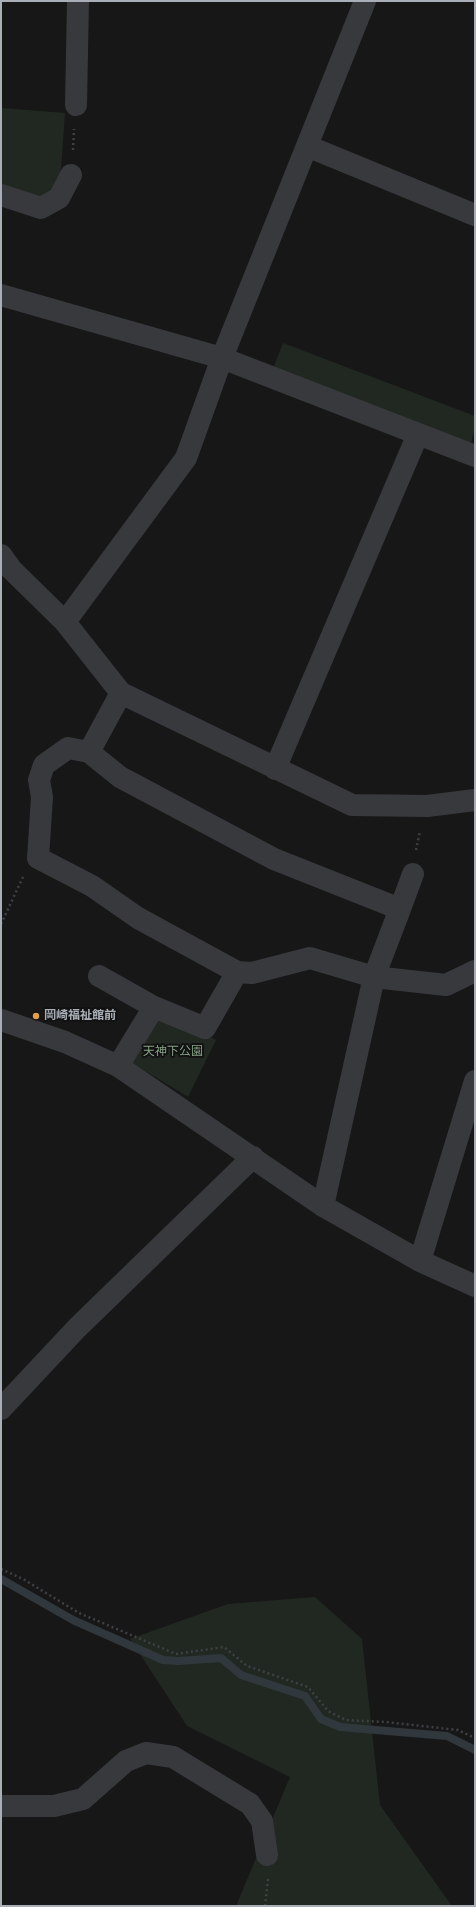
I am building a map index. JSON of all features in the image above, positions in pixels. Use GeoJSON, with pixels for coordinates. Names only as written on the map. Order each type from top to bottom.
{"type":"FeatureCollection","features":[{"type":"Feature","properties":{"kind":"street"},"geometry":{"type":"LineString","coordinates":[[76,104],[78,1]]}},
{"type":"Feature","properties":{"kind":"street"},"geometry":{"type":"LineString","coordinates":[[65,622],[186,458],[222,358],[365,1]]}},
{"type":"Feature","properties":{"kind":"street"},"geometry":{"type":"LineString","coordinates":[[307,146],[475,215]]}},
{"type":"Feature","properties":{"kind":"street"},"geometry":{"type":"LineString","coordinates":[[1,195],[41,208],[60,198],[71,175]]}},
{"type":"Feature","properties":{"kind":"street"},"geometry":{"type":"LineString","coordinates":[[1,295],[222,358],[475,456]]}},
{"type":"Feature","properties":{"kind":"street"},"geometry":{"type":"LineString","coordinates":[[275,769],[418,434]]}},
{"type":"Feature","properties":{"kind":"street"},"geometry":{"type":"LineString","coordinates":[[4,568],[65,622],[121,693],[275,769],[352,805],[426,806],[475,800]]}},
{"type":"Feature","properties":{"kind":"street"},"geometry":{"type":"LineString","coordinates":[[89,752],[121,693]]}},
{"type":"Feature","properties":{"kind":"street"},"geometry":{"type":"LineString","coordinates":[[400,909],[274,859],[120,777],[89,752],[68,748],[44,765],[39,780],[42,798],[38,858],[92,886],[138,918],[237,972],[252,973],[310,958],[374,977],[446,985],[475,971]]}},
{"type":"Feature","properties":{"kind":"street"},"geometry":{"type":"LineString","coordinates":[[323,1206],[374,977],[413,874]]}},
{"type":"Feature","properties":{"kind":"street"},"geometry":{"type":"LineString","coordinates":[[99,976],[154,1007],[205,1028],[237,972]]}},
{"type":"Feature","properties":{"kind":"street"},"geometry":{"type":"LineString","coordinates":[[118,1066],[154,1007]]}},
{"type":"Feature","properties":{"kind":"street"},"geometry":{"type":"LineString","coordinates":[[1,1020],[65,1042],[118,1066],[323,1206],[420,1261],[475,1286]]}},
{"type":"Feature","properties":{"kind":"street"},"geometry":{"type":"LineString","coordinates":[[420,1261],[475,1081]]}},
{"type":"Feature","properties":{"kind":"street"},"geometry":{"type":"LineString","coordinates":[[1,1409],[77,1328],[253,1157]]}},
{"type":"Feature","properties":{"kind":"street"},"geometry":{"type":"LineString","coordinates":[[1,1806],[54,1806],[83,1799],[126,1760],[146,1753],[173,1756],[250,1804],[262,1821],[267,1855]]}},
{"type":"Feature","properties":{"kind":"path"},"geometry":{"type":"LineString","coordinates":[[71,175],[76,104]]}},
{"type":"Feature","properties":{"kind":"path"},"geometry":{"type":"LineString","coordinates":[[413,874],[412,866],[426,806]]}},
{"type":"Feature","properties":{"kind":"path"},"geometry":{"type":"LineString","coordinates":[[1,924],[30,862],[38,858]]}},
{"type":"Feature","properties":{"kind":"path"},"geometry":{"type":"LineString","coordinates":[[1,1568],[23,1579],[79,1613],[176,1654],[224,1647],[247,1666],[308,1687],[328,1711],[346,1720],[386,1722],[458,1730],[475,1738]]}},
{"type":"Feature","properties":{"kind":"green space"},"geometry":{"type":"Polygon","coordinates":[[[1,108],[65,113],[60,183],[47,199],[1,185],[1,108]]]}},
{"type":"Feature","properties":{"kind":"green space"},"geometry":{"type":"Polygon","coordinates":[[[283,343],[475,416],[475,428],[470,447],[273,369],[283,343]]]}},
{"type":"Feature","properties":{"kind":"green space","name":"天神下公園"},"geometry":{"type":"Polygon","coordinates":[[[165,1015],[216,1040],[188,1097],[129,1061],[154,1018],[165,1015]]]}},
{"type":"Feature","properties":{"kind":"green space"},"geometry":{"type":"Polygon","coordinates":[[[315,1597],[362,1639],[380,1805],[452,1906],[236,1906],[290,1777],[187,1726],[130,1639],[228,1604],[315,1597]]]}},
{"type":"Feature","properties":{"kind":"waterway"},"geometry":{"type":"LineString","coordinates":[[1,1579],[73,1620],[163,1660],[178,1661],[221,1658],[241,1675],[305,1696],[321,1719],[340,1727],[447,1736],[475,1750]]}},
{"type":"Feature","properties":{"kind":"place","name":"岡崎福祉館前"},"geometry":{"type":"Point","coordinates":[36,1016]}}]}
